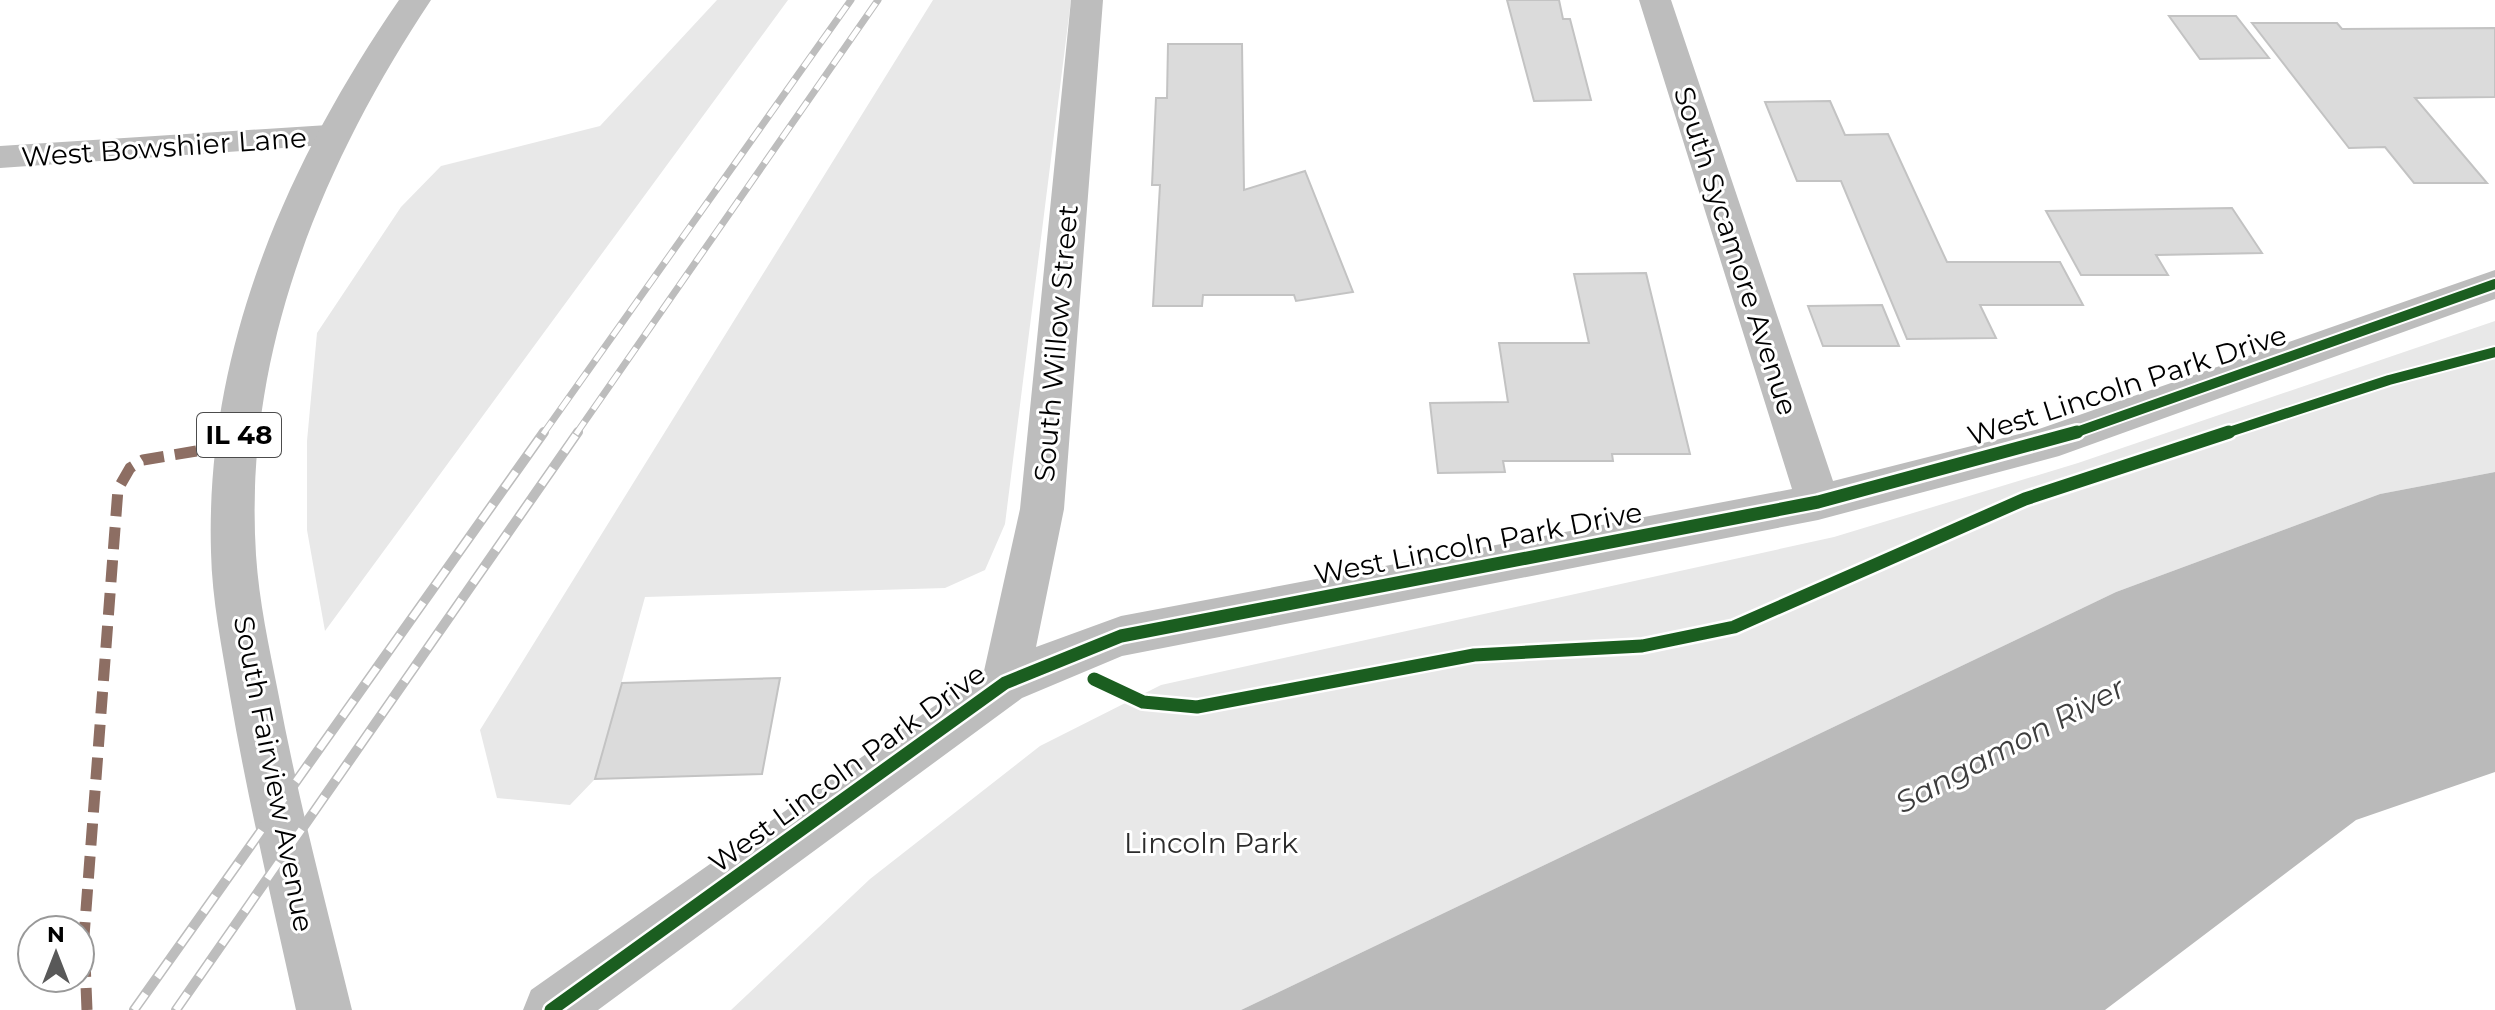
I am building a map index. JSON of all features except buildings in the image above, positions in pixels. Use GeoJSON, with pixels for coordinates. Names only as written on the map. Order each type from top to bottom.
{"type":"FeatureCollection","features":[{"type":"Feature","properties":{"kind":"street","name":"South Fairview Avenue"},"geometry":{"type":"LineString","coordinates":[[324,1010],[263,746],[243,634],[233,536],[238,444],[250,357],[276,265],[301,194],[328,136],[370,62],[415,0]]}},
{"type":"Feature","properties":{"kind":"street","name":"South Willow Street"},"geometry":{"type":"LineString","coordinates":[[1005,683],[1042,509],[1087,0]]}},
{"type":"Feature","properties":{"kind":"street","name":"South Sycamore Avenue"},"geometry":{"type":"LineString","coordinates":[[1655,0],[1818,502]]}},
{"type":"Feature","properties":{"kind":"street","name":"West Bowshier Lane"},"geometry":{"type":"LineString","coordinates":[[0,157],[328,136]]}},
{"type":"Feature","properties":{"kind":"street","name":"West Lincoln Park Drive"},"geometry":{"type":"LineString","coordinates":[[551,1010],[1005,683],[1065,656],[1121,636],[1818,502],[2044,444],[2495,284]]}},
{"type":"Feature","properties":{"kind":"green space"},"geometry":{"type":"Polygon","coordinates":[[[717,0],[788,0],[325,631],[307,530],[307,441],[317,333],[401,207],[441,166],[600,126],[717,0]]]}},
{"type":"Feature","properties":{"kind":"green space"},"geometry":{"type":"Polygon","coordinates":[[[933,0],[1071,0],[1005,524],[985,570],[945,588],[645,597],[595,779],[570,805],[497,798],[480,730],[933,0]]]}},
{"type":"Feature","properties":{"kind":"green space","name":"Lincoln Park"},"geometry":{"type":"Polygon","coordinates":[[[2495,321],[2495,472],[2380,494],[2116,592],[1241,1010],[731,1010],[870,879],[1040,746],[1161,685],[1834,537],[2078,463],[2495,321]]]}},
{"type":"Feature","properties":{"kind":"water","name":"Sangamon River"},"geometry":{"type":"Polygon","coordinates":[[[2495,472],[2495,772],[2356,820],[2105,1010],[1241,1010],[2116,592],[2380,494],[2495,472]]]}},
{"type":"Feature","properties":{"kind":"railway"},"geometry":{"type":"LineString","coordinates":[[543,434],[851,0]]}},
{"type":"Feature","properties":{"kind":"railway"},"geometry":{"type":"LineString","coordinates":[[576,434],[878,0]]}},
{"type":"Feature","properties":{"kind":"railway"},"geometry":{"type":"LineString","coordinates":[[134,1010],[544,432]]}},
{"type":"Feature","properties":{"kind":"railway"},"geometry":{"type":"LineString","coordinates":[[176,1010],[578,432]]}},
{"type":"Feature","properties":{"kind":"marked path"},"geometry":{"type":"LineString","coordinates":[[87,1010],[84,936],[118,489],[130,468],[143,460],[238,444]]}},
{"type":"Feature","properties":{"kind":"cycle path"},"geometry":{"type":"LineString","coordinates":[[551,1010],[1005,683],[1065,656],[1121,636],[1818,502],[2044,444],[2495,284]]}},
{"type":"Feature","properties":{"kind":"cycle path"},"geometry":{"type":"LineString","coordinates":[[1094,679],[1143,702],[1168,707],[1197,707],[1380,670],[1474,655],[1642,646],[1734,627],[2025,499],[2389,380],[2495,352]]}}]}
